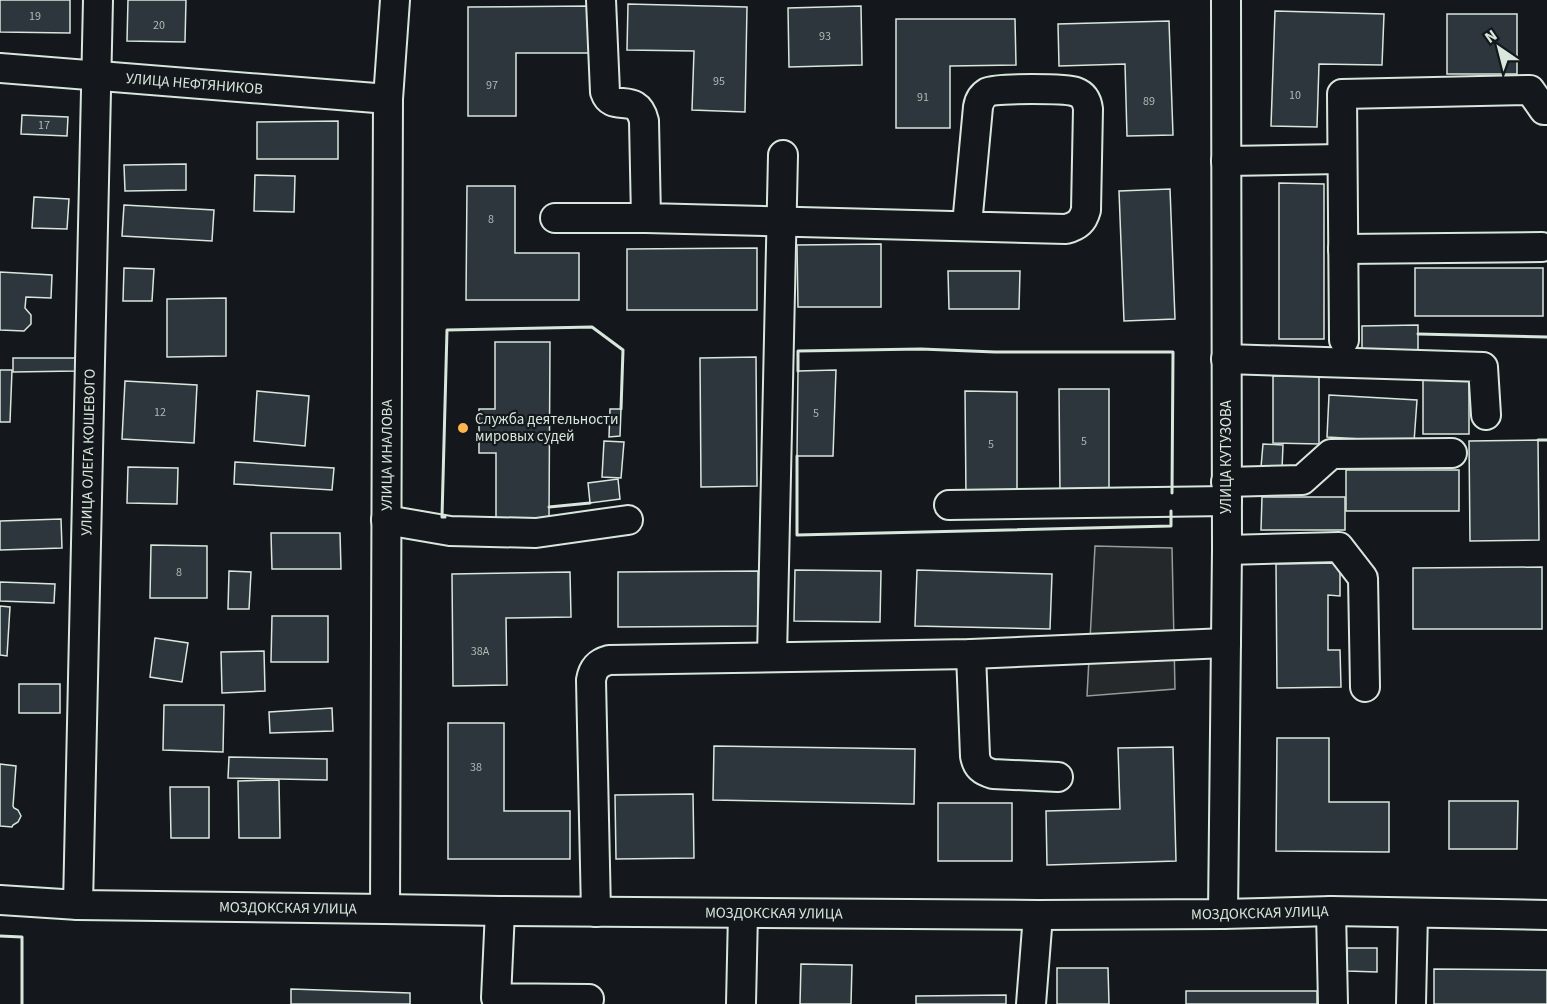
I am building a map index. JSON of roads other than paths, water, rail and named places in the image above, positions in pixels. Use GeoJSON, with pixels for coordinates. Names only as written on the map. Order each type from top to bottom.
{"type":"FeatureCollection","features":[{"type":"Feature","properties":{"kind":"street","name":"УЛИЦА ОЛЕГА КОШЕВОГО"},"geometry":{"type":"LineString","coordinates":[[78,905],[98,0]]}},
{"type":"Feature","properties":{"kind":"street","name":"УЛИЦА ИНАЛОВА"},"geometry":{"type":"LineString","coordinates":[[385,909],[388,99],[395,0]]}},
{"type":"Feature","properties":{"kind":"street"},"geometry":{"type":"LineString","coordinates":[[602,0],[607,98],[610,102],[632,104],[638,108],[644,122],[646,218]]}},
{"type":"Feature","properties":{"kind":"street","name":"УЛИЦА КУТУЗОВА"},"geometry":{"type":"LineString","coordinates":[[1223,914],[1227,550],[1226,0]]}},
{"type":"Feature","properties":{"kind":"street","name":"УЛИЦА НЕФТЯНИКОВ"},"geometry":{"type":"LineString","coordinates":[[0,68],[388,99]]}},
{"type":"Feature","properties":{"kind":"street"},"geometry":{"type":"LineString","coordinates":[[555,218],[646,218],[1066,229],[1080,223],[1086,210],[1088,110],[1083,96],[1070,90],[997,90],[984,95],[978,107],[968,225]]}},
{"type":"Feature","properties":{"kind":"street"},"geometry":{"type":"LineString","coordinates":[[1344,340],[1342,94],[1530,90],[1544,110],[1547,110]]}},
{"type":"Feature","properties":{"kind":"street"},"geometry":{"type":"LineString","coordinates":[[772,657],[783,155]]}},
{"type":"Feature","properties":{"kind":"street"},"geometry":{"type":"LineString","coordinates":[[1226,160],[1341,159]]}},
{"type":"Feature","properties":{"kind":"street"},"geometry":{"type":"LineString","coordinates":[[1343,249],[1542,247]]}},
{"type":"Feature","properties":{"kind":"street"},"geometry":{"type":"LineString","coordinates":[[1226,359],[1483,367],[1486,415]]}},
{"type":"Feature","properties":{"kind":"street"},"geometry":{"type":"LineString","coordinates":[[949,505],[1226,491],[1302,480],[1331,454],[1452,453]]}},
{"type":"Feature","properties":{"kind":"street"},"geometry":{"type":"LineString","coordinates":[[386,520],[450,531],[536,533],[628,520]]}},
{"type":"Feature","properties":{"kind":"street"},"geometry":{"type":"LineString","coordinates":[[1227,550],[1339,547],[1363,578],[1365,687]]}},
{"type":"Feature","properties":{"kind":"street"},"geometry":{"type":"LineString","coordinates":[[596,912],[591,680],[596,666],[602,662],[609,660],[971,654],[1226,643]]}},
{"type":"Feature","properties":{"kind":"street"},"geometry":{"type":"LineString","coordinates":[[971,654],[976,763],[980,769],[993,774],[1059,777]]}},
{"type":"Feature","properties":{"kind":"street","name":"МОЗДОКСКАЯ УЛИЦА"},"geometry":{"type":"LineString","coordinates":[[0,900],[78,905],[596,912],[1038,915],[1331,911],[1547,915]]}},
{"type":"Feature","properties":{"kind":"street"},"geometry":{"type":"LineString","coordinates":[[500,911],[496,998],[589,999]]}},
{"type":"Feature","properties":{"kind":"street"},"geometry":{"type":"LineString","coordinates":[[1331,911],[1333,1004]]}},
{"type":"Feature","properties":{"kind":"street"},"geometry":{"type":"LineString","coordinates":[[741,1004],[743,913]]}},
{"type":"Feature","properties":{"kind":"street"},"geometry":{"type":"LineString","coordinates":[[1411,1004],[1413,913]]}},
{"type":"Feature","properties":{"kind":"street"},"geometry":{"type":"LineString","coordinates":[[1031,1004],[1038,915]]}},
{"type":"Feature","properties":{"kind":"place","name":"Служба деятельности мировых судей"},"geometry":{"type":"Point","coordinates":[463,428]}}]}
